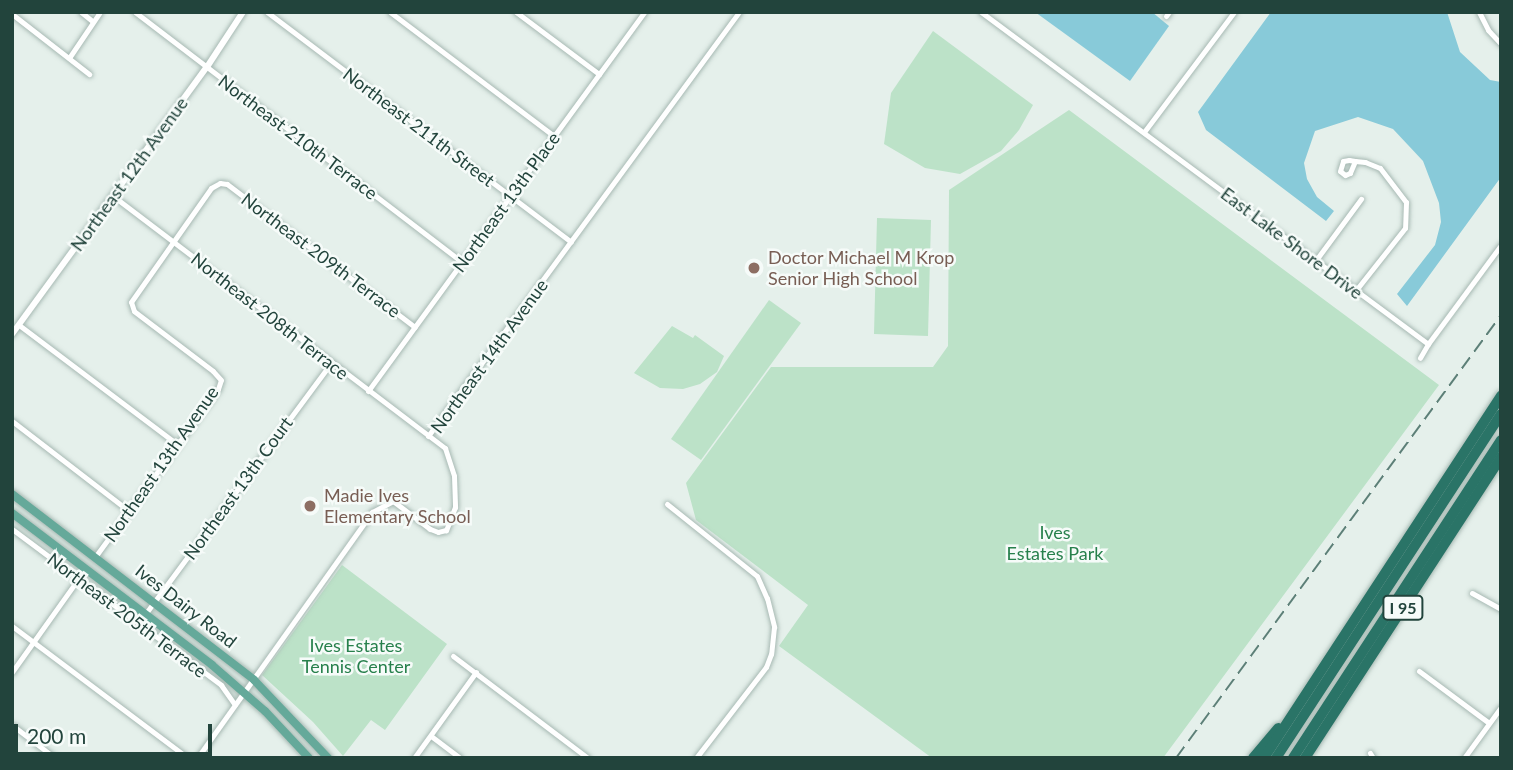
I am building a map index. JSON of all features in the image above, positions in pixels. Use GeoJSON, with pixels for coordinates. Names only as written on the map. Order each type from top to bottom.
{"type":"FeatureCollection","features":[{"type":"Feature","properties":{"kind":"highway","name":"I 95"},"geometry":{"type":"LineString","coordinates":[[1264,758],[1501,396]]}},
{"type":"Feature","properties":{"kind":"highway"},"geometry":{"type":"LineString","coordinates":[[1276,758],[1501,414]]}},
{"type":"Feature","properties":{"kind":"highway"},"geometry":{"type":"LineString","coordinates":[[1293,758],[1501,440]]}},
{"type":"Feature","properties":{"kind":"highway","name":"I 95"},"geometry":{"type":"LineString","coordinates":[[1305,758],[1501,457]]}},
{"type":"Feature","properties":{"kind":"highway"},"geometry":{"type":"LineString","coordinates":[[1253,758],[1290,716]]}},
{"type":"Feature","properties":{"kind":"main road","name":"Ives Dairy Road"},"geometry":{"type":"LineString","coordinates":[[12,494],[155,601],[254,680],[328,758]]}},
{"type":"Feature","properties":{"kind":"main road","name":"Ives Dairy Road"},"geometry":{"type":"LineString","coordinates":[[12,513],[146,614],[244,693],[304,756]]}},
{"type":"Feature","properties":{"kind":"street"},"geometry":{"type":"LineString","coordinates":[[21,21],[27,12]]}},
{"type":"Feature","properties":{"kind":"street"},"geometry":{"type":"LineString","coordinates":[[81,12],[92,21]]}},
{"type":"Feature","properties":{"kind":"street"},"geometry":{"type":"LineString","coordinates":[[69,58],[100,12]]}},
{"type":"Feature","properties":{"kind":"street","name":"Northeast 210th Terrace"},"geometry":{"type":"LineString","coordinates":[[135,12],[462,262]]}},
{"type":"Feature","properties":{"kind":"street","name":"Northeast 12th Avenue"},"geometry":{"type":"LineString","coordinates":[[12,334],[207,68],[243,12]]}},
{"type":"Feature","properties":{"kind":"street","name":"Northeast 211th Street"},"geometry":{"type":"LineString","coordinates":[[267,12],[572,242]]}},
{"type":"Feature","properties":{"kind":"street"},"geometry":{"type":"LineString","coordinates":[[390,12],[554,136]]}},
{"type":"Feature","properties":{"kind":"street"},"geometry":{"type":"LineString","coordinates":[[516,12],[599,75]]}},
{"type":"Feature","properties":{"kind":"street","name":"Northeast 14th Avenue"},"geometry":{"type":"LineString","coordinates":[[197,758],[372,512],[393,501],[430,529],[438,532],[446,530],[455,507],[454,476],[445,448],[428,436],[740,12]]}},
{"type":"Feature","properties":{"kind":"street","name":"East Lake Shore Drive"},"geometry":{"type":"LineString","coordinates":[[981,12],[1428,344]]}},
{"type":"Feature","properties":{"kind":"street"},"geometry":{"type":"LineString","coordinates":[[1144,132],[1234,12]]}},
{"type":"Feature","properties":{"kind":"street"},"geometry":{"type":"LineString","coordinates":[[1479,12],[1488,30],[1501,44]]}},
{"type":"Feature","properties":{"kind":"street","name":"Northeast 13th Place"},"geometry":{"type":"LineString","coordinates":[[368,391],[643,13]]}},
{"type":"Feature","properties":{"kind":"street"},"geometry":{"type":"LineString","coordinates":[[12,14],[89,74]]}},
{"type":"Feature","properties":{"kind":"street"},"geometry":{"type":"LineString","coordinates":[[1355,161],[1380,168],[1406,202],[1405,228],[1356,290]]}},
{"type":"Feature","properties":{"kind":"street","name":"Northeast 209th Terrace"},"geometry":{"type":"LineString","coordinates":[[173,241],[211,188],[220,183],[226,184],[415,327]]}},
{"type":"Feature","properties":{"kind":"street","name":"Northeast 208th Terrace"},"geometry":{"type":"LineString","coordinates":[[113,196],[428,436]]}},
{"type":"Feature","properties":{"kind":"street"},"geometry":{"type":"LineString","coordinates":[[1316,261],[1361,199]]}},
{"type":"Feature","properties":{"kind":"street","name":"Northeast 13th Avenue"},"geometry":{"type":"LineString","coordinates":[[95,556],[218,389],[220,380],[213,371],[134,311],[131,302],[135,292],[173,241]]}},
{"type":"Feature","properties":{"kind":"street"},"geometry":{"type":"LineString","coordinates":[[1420,358],[1501,245]]}},
{"type":"Feature","properties":{"kind":"street"},"geometry":{"type":"LineString","coordinates":[[19,325],[178,445]]}},
{"type":"Feature","properties":{"kind":"street","name":"Northeast 13th Court"},"geometry":{"type":"LineString","coordinates":[[146,614],[331,363]]}},
{"type":"Feature","properties":{"kind":"street"},"geometry":{"type":"LineString","coordinates":[[12,421],[129,511]]}},
{"type":"Feature","properties":{"kind":"street"},"geometry":{"type":"LineString","coordinates":[[667,505],[757,576],[767,598],[774,627],[771,653],[766,667],[696,758]]}},
{"type":"Feature","properties":{"kind":"street","name":"Northeast 205th Terrace"},"geometry":{"type":"LineString","coordinates":[[12,529],[221,685],[236,705]]}},
{"type":"Feature","properties":{"kind":"street"},"geometry":{"type":"LineString","coordinates":[[12,672],[78,579]]}},
{"type":"Feature","properties":{"kind":"street"},"geometry":{"type":"LineString","coordinates":[[1472,593],[1501,609]]}},
{"type":"Feature","properties":{"kind":"street"},"geometry":{"type":"LineString","coordinates":[[12,626],[188,758]]}},
{"type":"Feature","properties":{"kind":"street"},"geometry":{"type":"LineString","coordinates":[[453,656],[589,758]]}},
{"type":"Feature","properties":{"kind":"street"},"geometry":{"type":"LineString","coordinates":[[1419,671],[1489,723]]}},
{"type":"Feature","properties":{"kind":"street"},"geometry":{"type":"LineString","coordinates":[[414,758],[476,672]]}},
{"type":"Feature","properties":{"kind":"street"},"geometry":{"type":"LineString","coordinates":[[1464,758],[1501,707]]}},
{"type":"Feature","properties":{"kind":"street"},"geometry":{"type":"LineString","coordinates":[[12,725],[55,758]]}},
{"type":"Feature","properties":{"kind":"street"},"geometry":{"type":"LineString","coordinates":[[431,736],[460,758]]}},
{"type":"Feature","properties":{"kind":"green space"},"geometry":{"type":"Polygon","coordinates":[[[933,31],[1033,105],[1019,130],[1001,151],[960,174],[925,168],[884,144],[891,93],[933,31]]]}},
{"type":"Feature","properties":{"kind":"green space","name":"Ives Estates Park"},"geometry":{"type":"Polygon","coordinates":[[[1069,110],[1439,385],[1163,758],[932,758],[779,646],[808,605],[696,520],[686,483],[771,367],[933,367],[948,346],[949,190],[1069,110]]]}},
{"type":"Feature","properties":{"kind":"green space"},"geometry":{"type":"Polygon","coordinates":[[[877,218],[931,220],[928,336],[874,334],[877,218]]]}},
{"type":"Feature","properties":{"kind":"green space"},"geometry":{"type":"Polygon","coordinates":[[[769,300],[801,323],[701,460],[671,439],[769,300]]]}},
{"type":"Feature","properties":{"kind":"green space"},"geometry":{"type":"Polygon","coordinates":[[[672,326],[693,338],[695,335],[724,356],[717,372],[700,384],[683,389],[660,388],[634,373],[672,326]]]}},
{"type":"Feature","properties":{"kind":"green space","name":"Ives Estates Tennis Center"},"geometry":{"type":"Polygon","coordinates":[[[342,565],[447,644],[385,730],[371,720],[343,756],[313,722],[262,675],[342,565]]]}},
{"type":"Feature","properties":{"kind":"water"},"geometry":{"type":"Polygon","coordinates":[[[1035,12],[1152,12],[1169,26],[1130,81],[1035,12]]]}},
{"type":"Feature","properties":{"kind":"water"},"geometry":{"type":"Polygon","coordinates":[[[1271,12],[1447,12],[1460,52],[1490,80],[1501,82],[1501,177],[1407,306],[1397,294],[1435,245],[1441,222],[1439,203],[1423,161],[1393,129],[1358,117],[1315,131],[1304,163],[1307,179],[1317,197],[1334,211],[1326,221],[1206,130],[1198,112],[1271,12]]]}},
{"type":"Feature","properties":{"kind":"railway"},"geometry":{"type":"LineString","coordinates":[[1176,758],[1501,315]]}},
{"type":"Feature","properties":{"kind":"place","name":"Doctor Michael M Krop Senior High School"},"geometry":{"type":"Point","coordinates":[754,268]}},
{"type":"Feature","properties":{"kind":"place","name":"Madie Ives Elementary School"},"geometry":{"type":"Point","coordinates":[310,506]}}]}
